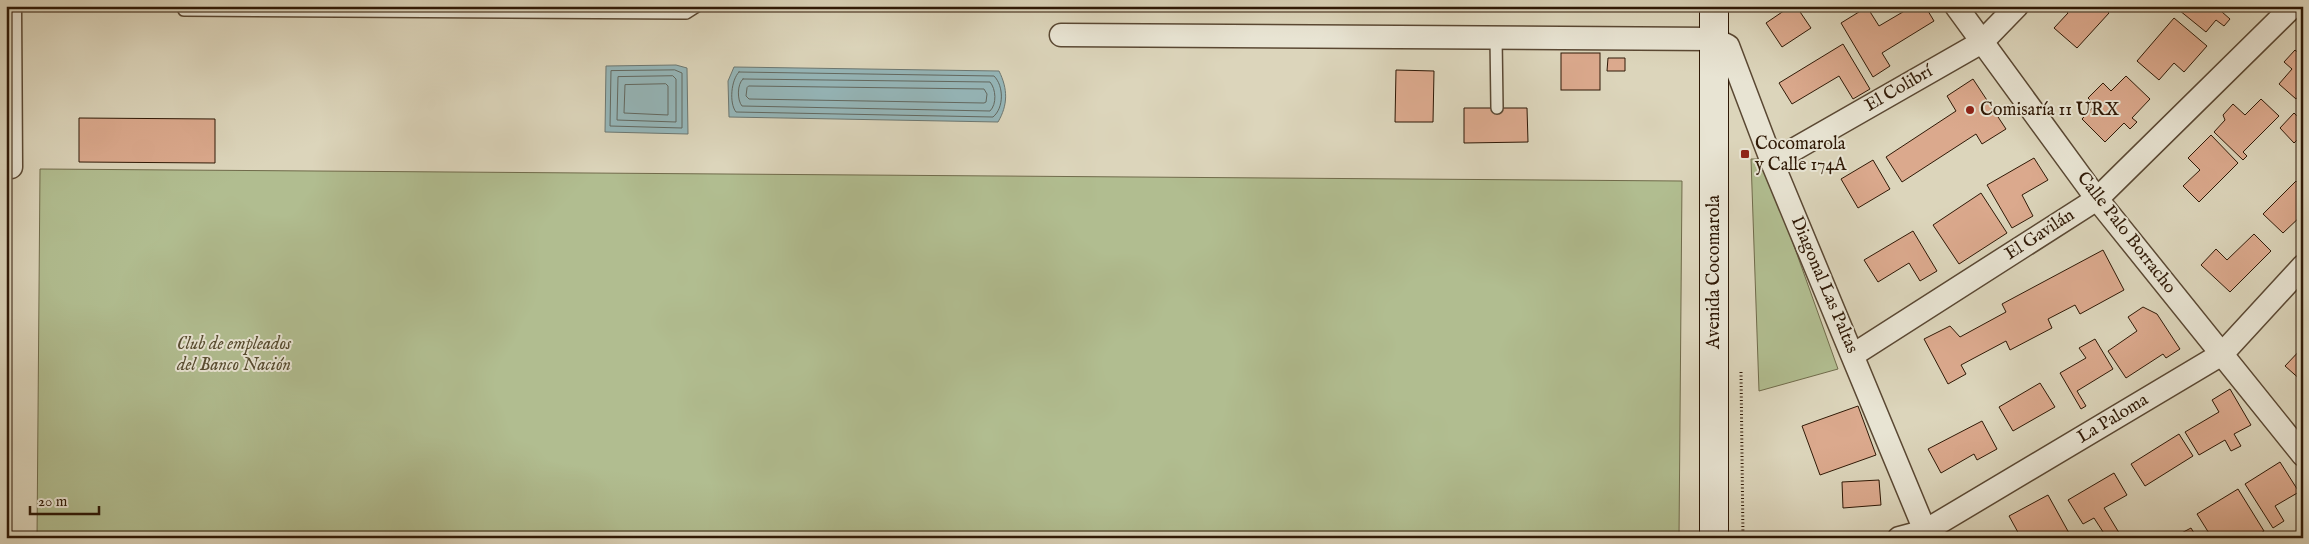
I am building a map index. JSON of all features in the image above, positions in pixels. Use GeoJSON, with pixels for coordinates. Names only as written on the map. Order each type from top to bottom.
{"type":"FeatureCollection","features":[{"type":"Feature","properties":{"kind":"main road","name":"Avenida Cocomarola"},"geometry":{"type":"LineString","coordinates":[[1714,6],[1714,538]]}},
{"type":"Feature","properties":{"kind":"street"},"geometry":{"type":"LineString","coordinates":[[8,166],[10,6]]}},
{"type":"Feature","properties":{"kind":"street","name":"Calle Palo Borracho"},"geometry":{"type":"LineString","coordinates":[[1956,6],[2097,199],[2303,455]]}},
{"type":"Feature","properties":{"kind":"street","name":"El Colibrí"},"geometry":{"type":"LineString","coordinates":[[1772,162],[1982,42],[2017,6]]}},
{"type":"Feature","properties":{"kind":"street","name":"El Gavilán"},"geometry":{"type":"LineString","coordinates":[[1853,355],[2097,199],[2293,6]]}},
{"type":"Feature","properties":{"kind":"street"},"geometry":{"type":"LineString","coordinates":[[1061,35],[1714,39]]}},
{"type":"Feature","properties":{"kind":"street","name":"Diagonal Las Paltas"},"geometry":{"type":"LineString","coordinates":[[1714,39],[1728,46],[1772,162],[1926,534]]}},
{"type":"Feature","properties":{"kind":"street","name":"La Paloma"},"geometry":{"type":"LineString","coordinates":[[1899,538],[1926,534],[2222,354],[2303,266]]}},
{"type":"Feature","properties":{"kind":"lane"},"geometry":{"type":"LineString","coordinates":[[182,6],[184,10],[686,14],[697,6]]}},
{"type":"Feature","properties":{"kind":"lane"},"geometry":{"type":"LineString","coordinates":[[1496,38],[1497,108]]}},
{"type":"Feature","properties":{"kind":"green space"},"geometry":{"type":"Polygon","coordinates":[[[1751,159],[1763,159],[1838,369],[1759,391],[1751,159]]]}},
{"type":"Feature","properties":{"kind":"green space","name":"Club de empleados del Banco Nación"},"geometry":{"type":"Polygon","coordinates":[[[40,169],[1682,181],[1679,538],[37,538],[40,169]]]}},
{"type":"Feature","properties":{"kind":"water"},"geometry":{"type":"Polygon","coordinates":[[[676,65],[687,68],[688,134],[605,132],[606,66],[676,65]]]}},
{"type":"Feature","properties":{"kind":"water"},"geometry":{"type":"Polygon","coordinates":[[[734,67],[999,71],[1006,97],[1004,109],[998,122],[729,117],[728,81],[734,67]]]}},
{"type":"Feature","properties":{"kind":"building"},"geometry":{"type":"Polygon","coordinates":[[[1791,6],[1796,6],[1811,28],[1782,47],[1766,23],[1791,6]]]}},
{"type":"Feature","properties":{"kind":"building"},"geometry":{"type":"Polygon","coordinates":[[[1913,6],[1925,6],[1934,21],[1882,53],[1890,66],[1873,77],[1841,23],[1867,7],[1879,26],[1913,6]]]}},
{"type":"Feature","properties":{"kind":"building"},"geometry":{"type":"Polygon","coordinates":[[[2065,6],[2102,6],[2109,13],[2077,48],[2054,28],[2068,13],[2063,8],[2065,6]]]}},
{"type":"Feature","properties":{"kind":"building"},"geometry":{"type":"Polygon","coordinates":[[[2174,6],[2227,6],[2222,12],[2230,19],[2224,26],[2216,20],[2206,32],[2174,6]]]}},
{"type":"Feature","properties":{"kind":"building"},"geometry":{"type":"Polygon","coordinates":[[[2174,18],[2207,46],[2184,72],[2174,63],[2159,80],[2137,61],[2174,18]]]}},
{"type":"Feature","properties":{"kind":"building"},"geometry":{"type":"Polygon","coordinates":[[[1843,44],[1870,89],[1853,99],[1839,76],[1792,104],[1779,83],[1843,44]]]}},
{"type":"Feature","properties":{"kind":"building"},"geometry":{"type":"Polygon","coordinates":[[[2295,50],[2303,57],[2303,91],[2296,99],[2279,84],[2292,69],[2284,62],[2295,50]]]}},
{"type":"Feature","properties":{"kind":"building"},"geometry":{"type":"Polygon","coordinates":[[[1561,53],[1600,53],[1600,90],[1561,90],[1561,53]]]}},
{"type":"Feature","properties":{"kind":"building"},"geometry":{"type":"Polygon","coordinates":[[[1608,58],[1625,58],[1625,71],[1607,71],[1608,58]]]}},
{"type":"Feature","properties":{"kind":"building"},"geometry":{"type":"Polygon","coordinates":[[[1396,70],[1434,71],[1433,122],[1395,122],[1396,70]]]}},
{"type":"Feature","properties":{"kind":"building"},"geometry":{"type":"Polygon","coordinates":[[[2126,76],[2150,99],[2132,118],[2137,122],[2130,129],[2124,123],[2105,142],[2082,119],[2095,105],[2088,98],[2103,83],[2111,91],[2126,76]]]}},
{"type":"Feature","properties":{"kind":"building"},"geometry":{"type":"Polygon","coordinates":[[[1973,79],[2006,129],[1982,144],[1976,134],[1902,182],[1886,157],[1956,111],[1947,96],[1973,79]]]}},
{"type":"Feature","properties":{"kind":"building"},"geometry":{"type":"Polygon","coordinates":[[[2261,99],[2279,116],[2243,152],[2247,156],[2243,160],[2214,132],[2225,120],[2223,115],[2233,104],[2245,115],[2261,99]]]}},
{"type":"Feature","properties":{"kind":"building"},"geometry":{"type":"Polygon","coordinates":[[[1464,108],[1527,108],[1528,142],[1464,143],[1464,108]]]}},
{"type":"Feature","properties":{"kind":"building"},"geometry":{"type":"Polygon","coordinates":[[[2294,113],[2303,122],[2303,134],[2294,143],[2280,128],[2294,113]]]}},
{"type":"Feature","properties":{"kind":"building"},"geometry":{"type":"Polygon","coordinates":[[[79,118],[215,119],[215,163],[79,162],[79,118]]]}},
{"type":"Feature","properties":{"kind":"building"},"geometry":{"type":"Polygon","coordinates":[[[2211,135],[2238,163],[2199,202],[2183,186],[2200,170],[2188,158],[2211,135]]]}},
{"type":"Feature","properties":{"kind":"building"},"geometry":{"type":"Polygon","coordinates":[[[2034,158],[2048,180],[2022,195],[2033,216],[2012,228],[1987,185],[2034,158]]]}},
{"type":"Feature","properties":{"kind":"building"},"geometry":{"type":"Polygon","coordinates":[[[1873,160],[1890,189],[1858,208],[1841,179],[1873,160]]]}},
{"type":"Feature","properties":{"kind":"building"},"geometry":{"type":"Polygon","coordinates":[[[2296,181],[2303,187],[2303,214],[2283,233],[2263,214],[2296,181]]]}},
{"type":"Feature","properties":{"kind":"building"},"geometry":{"type":"Polygon","coordinates":[[[1981,193],[2007,233],[1959,264],[1933,225],[1981,193]]]}},
{"type":"Feature","properties":{"kind":"building"},"geometry":{"type":"Polygon","coordinates":[[[1913,231],[1937,271],[1920,281],[1909,263],[1878,282],[1864,260],[1913,231]]]}},
{"type":"Feature","properties":{"kind":"building"},"geometry":{"type":"Polygon","coordinates":[[[2254,234],[2271,251],[2230,292],[2201,265],[2216,249],[2227,260],[2254,234]]]}},
{"type":"Feature","properties":{"kind":"building"},"geometry":{"type":"Polygon","coordinates":[[[2103,250],[2124,290],[2080,314],[2075,305],[2048,319],[2052,328],[2010,350],[2006,341],[1961,365],[1966,374],[1948,384],[1924,339],[1950,326],[1960,337],[2006,312],[2002,304],[2103,250]]]}},
{"type":"Feature","properties":{"kind":"building"},"geometry":{"type":"Polygon","coordinates":[[[2143,307],[2157,314],[2180,349],[2166,358],[2163,354],[2126,378],[2108,351],[2137,331],[2128,317],[2143,307]]]}},
{"type":"Feature","properties":{"kind":"building"},"geometry":{"type":"Polygon","coordinates":[[[2095,339],[2113,369],[2077,391],[2086,406],[2081,409],[2060,373],[2086,358],[2079,348],[2095,339]]]}},
{"type":"Feature","properties":{"kind":"building"},"geometry":{"type":"Polygon","coordinates":[[[2303,347],[2303,382],[2285,366],[2303,347]]]}},
{"type":"Feature","properties":{"kind":"building"},"geometry":{"type":"Polygon","coordinates":[[[2040,383],[2055,407],[2013,431],[1999,407],[2040,383]]]}},
{"type":"Feature","properties":{"kind":"building"},"geometry":{"type":"Polygon","coordinates":[[[2230,389],[2251,425],[2234,434],[2241,446],[2231,451],[2225,440],[2199,455],[2185,432],[2219,412],[2212,400],[2230,389]]]}},
{"type":"Feature","properties":{"kind":"building"},"geometry":{"type":"Polygon","coordinates":[[[1858,406],[1876,455],[1820,475],[1802,426],[1858,406]]]}},
{"type":"Feature","properties":{"kind":"building"},"geometry":{"type":"Polygon","coordinates":[[[1982,421],[1997,449],[1977,460],[1974,454],[1941,473],[1928,449],[1982,421]]]}},
{"type":"Feature","properties":{"kind":"building"},"geometry":{"type":"Polygon","coordinates":[[[2179,434],[2193,456],[2145,486],[2131,464],[2179,434]]]}},
{"type":"Feature","properties":{"kind":"building"},"geometry":{"type":"Polygon","coordinates":[[[2280,462],[2299,492],[2275,506],[2284,521],[2273,528],[2245,484],[2280,462]]]}},
{"type":"Feature","properties":{"kind":"building"},"geometry":{"type":"Polygon","coordinates":[[[2114,473],[2127,495],[2104,508],[2121,536],[2107,538],[2094,518],[2083,524],[2068,500],[2114,473]]]}},
{"type":"Feature","properties":{"kind":"building"},"geometry":{"type":"Polygon","coordinates":[[[1879,480],[1881,505],[1843,508],[1842,482],[1879,480]]]}},
{"type":"Feature","properties":{"kind":"building"},"geometry":{"type":"Polygon","coordinates":[[[2238,489],[2264,531],[2253,538],[2212,538],[2197,514],[2238,489]]]}},
{"type":"Feature","properties":{"kind":"building"},"geometry":{"type":"Polygon","coordinates":[[[2048,495],[2069,533],[2059,538],[2016,538],[2020,536],[2009,516],[2048,495]]]}},
{"type":"Feature","properties":{"kind":"building"},"geometry":{"type":"Polygon","coordinates":[[[2191,528],[2197,538],[2172,538],[2191,528]]]}},
{"type":"Feature","properties":{"kind":"place","name":"Comisaría 11 URX"},"geometry":{"type":"Point","coordinates":[1970,110]}},
{"type":"Feature","properties":{"kind":"place","name":"Cocomarola y Calle 174A"},"geometry":{"type":"Point","coordinates":[1745,154]}}]}
